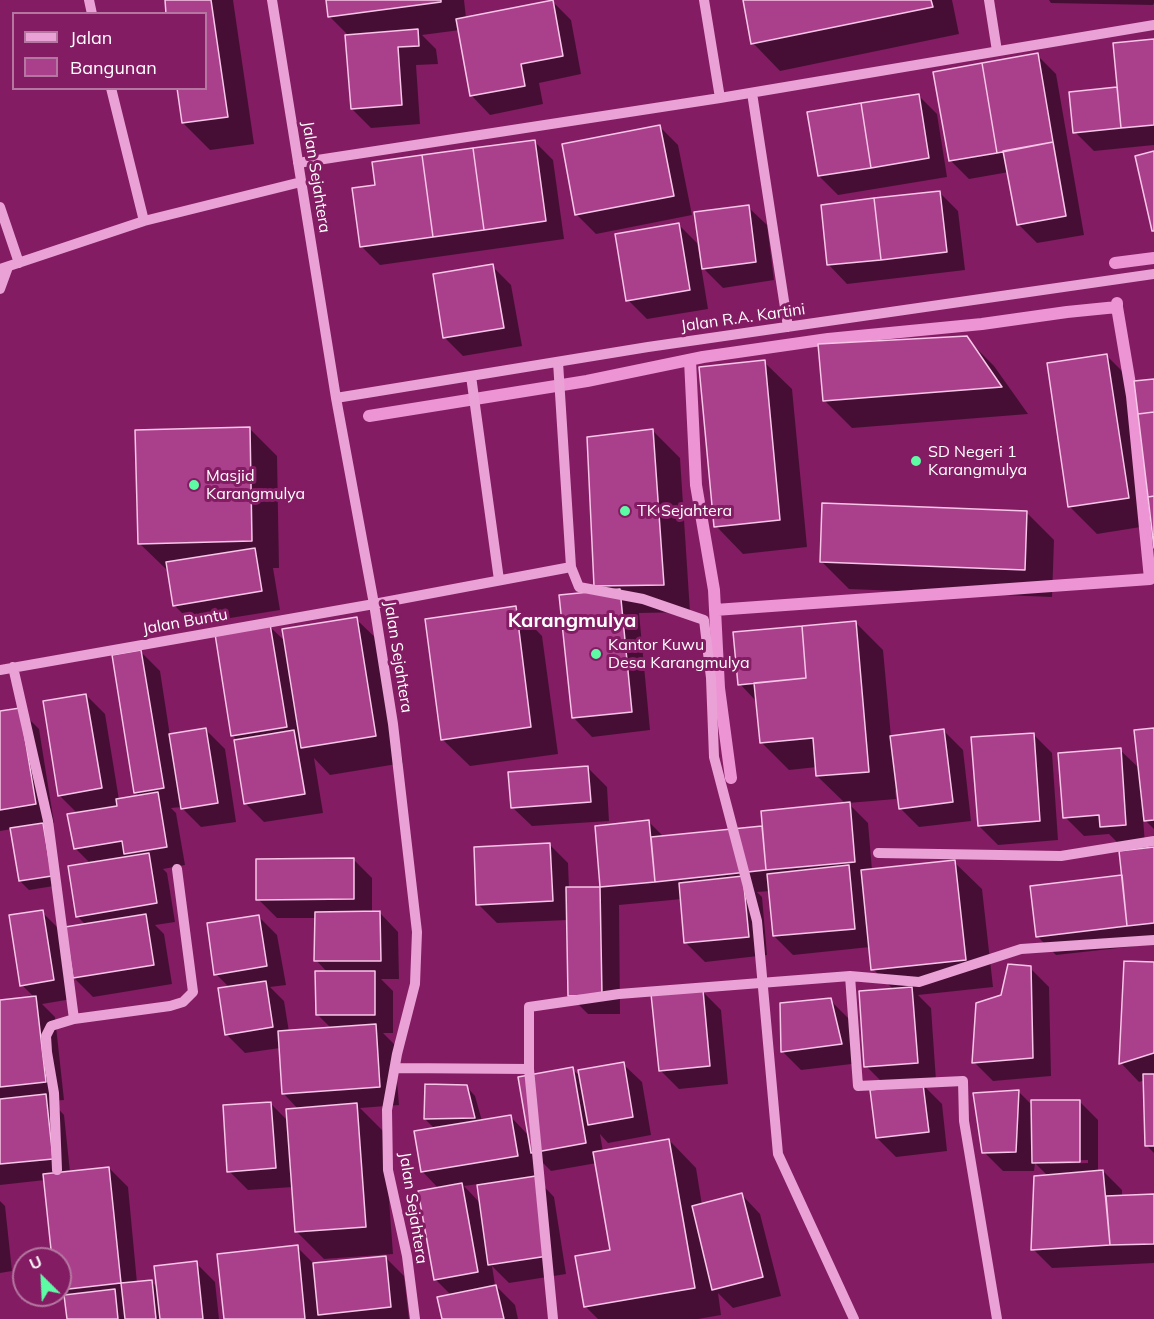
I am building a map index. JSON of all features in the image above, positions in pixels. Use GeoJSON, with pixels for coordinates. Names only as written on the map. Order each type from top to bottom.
{"type":"FeatureCollection","features":[{"type":"Feature","properties":{"kind":"street","name":"Jalan Sejahtera"},"geometry":{"type":"LineString","coordinates":[[272,0],[336,398],[374,604],[393,724],[417,932],[415,984],[397,1054],[387,1110],[388,1170],[406,1256],[415,1319]]}},
{"type":"Feature","properties":{"kind":"street"},"geometry":{"type":"LineString","coordinates":[[705,0],[720,98]]}},
{"type":"Feature","properties":{"kind":"street"},"geometry":{"type":"LineString","coordinates":[[989,0],[997,51]]}},
{"type":"Feature","properties":{"kind":"street"},"geometry":{"type":"LineString","coordinates":[[298,163],[752,93],[1154,25]]}},
{"type":"Feature","properties":{"kind":"street"},"geometry":{"type":"LineString","coordinates":[[111,90],[144,221]]}},
{"type":"Feature","properties":{"kind":"street"},"geometry":{"type":"LineString","coordinates":[[752,93],[788,327]]}},
{"type":"Feature","properties":{"kind":"street"},"geometry":{"type":"LineString","coordinates":[[0,290],[4,268],[144,221],[301,182]]}},
{"type":"Feature","properties":{"kind":"street"},"geometry":{"type":"LineString","coordinates":[[0,207],[19,263]]}},
{"type":"Feature","properties":{"kind":"street","name":"Jalan R.A. Kartini"},"geometry":{"type":"LineString","coordinates":[[336,398],[558,364],[648,347],[1154,274]]}},
{"type":"Feature","properties":{"kind":"street"},"geometry":{"type":"LineString","coordinates":[[558,364],[571,567],[579,587],[643,600],[704,620],[711,678],[714,757],[757,921],[778,1154],[854,1319]]}},
{"type":"Feature","properties":{"kind":"street"},"geometry":{"type":"LineString","coordinates":[[471,378],[499,580]]}},
{"type":"Feature","properties":{"kind":"street","name":"Jalan Buntu"},"geometry":{"type":"LineString","coordinates":[[0,669],[571,567]]}},
{"type":"Feature","properties":{"kind":"street"},"geometry":{"type":"LineString","coordinates":[[13,667],[48,821],[74,1019]]}},
{"type":"Feature","properties":{"kind":"street"},"geometry":{"type":"LineString","coordinates":[[878,853],[1061,856],[1154,842]]}},
{"type":"Feature","properties":{"kind":"street"},"geometry":{"type":"LineString","coordinates":[[57,1170],[54,1093],[46,1036],[51,1026],[74,1019],[170,1006],[183,1002],[193,992],[177,869]]}},
{"type":"Feature","properties":{"kind":"street"},"geometry":{"type":"LineString","coordinates":[[553,1319],[529,1069],[529,1007],[619,994],[850,976],[919,982],[1021,949],[1154,940]]}},
{"type":"Feature","properties":{"kind":"street"},"geometry":{"type":"LineString","coordinates":[[850,976],[858,1086],[963,1081],[964,1121],[997,1319]]}},
{"type":"Feature","properties":{"kind":"street"},"geometry":{"type":"LineString","coordinates":[[394,1068],[529,1069]]}},
{"type":"Feature","properties":{"kind":"building"},"geometry":{"type":"Polygon","coordinates":[[[165,0],[211,0],[228,117],[182,123],[177,90],[207,90],[207,12],[166,12],[165,0]]]}},
{"type":"Feature","properties":{"kind":"building"},"geometry":{"type":"Polygon","coordinates":[[[326,0],[441,0],[441,2],[328,17],[326,0]]]}},
{"type":"Feature","properties":{"kind":"building"},"geometry":{"type":"Polygon","coordinates":[[[553,0],[563,56],[521,64],[525,86],[470,96],[456,19],[553,0]]]}},
{"type":"Feature","properties":{"kind":"building"},"geometry":{"type":"Polygon","coordinates":[[[743,0],[931,0],[933,7],[751,44],[743,0]]]}},
{"type":"Feature","properties":{"kind":"building"},"geometry":{"type":"Polygon","coordinates":[[[418,29],[419,46],[398,47],[402,105],[351,109],[345,35],[418,29]]]}},
{"type":"Feature","properties":{"kind":"building"},"geometry":{"type":"Polygon","coordinates":[[[1154,39],[1154,125],[1121,128],[1113,43],[1154,39]]]}},
{"type":"Feature","properties":{"kind":"building"},"geometry":{"type":"Polygon","coordinates":[[[1038,53],[1053,142],[997,153],[982,63],[1038,53]]]}},
{"type":"Feature","properties":{"kind":"building"},"geometry":{"type":"Polygon","coordinates":[[[982,63],[997,153],[949,161],[933,72],[982,63]]]}},
{"type":"Feature","properties":{"kind":"building"},"geometry":{"type":"Polygon","coordinates":[[[1117,87],[1121,128],[1073,133],[1069,92],[1117,87]]]}},
{"type":"Feature","properties":{"kind":"building"},"geometry":{"type":"Polygon","coordinates":[[[919,94],[929,158],[871,168],[861,103],[919,94]]]}},
{"type":"Feature","properties":{"kind":"building"},"geometry":{"type":"Polygon","coordinates":[[[861,103],[871,168],[818,176],[807,112],[861,103]]]}},
{"type":"Feature","properties":{"kind":"building"},"geometry":{"type":"Polygon","coordinates":[[[660,125],[674,196],[575,215],[562,144],[660,125]]]}},
{"type":"Feature","properties":{"kind":"building"},"geometry":{"type":"Polygon","coordinates":[[[535,140],[546,221],[484,230],[473,148],[535,140]]]}},
{"type":"Feature","properties":{"kind":"building"},"geometry":{"type":"Polygon","coordinates":[[[1053,142],[1066,216],[1017,225],[1003,151],[1053,142]]]}},
{"type":"Feature","properties":{"kind":"building"},"geometry":{"type":"Polygon","coordinates":[[[473,148],[484,230],[433,237],[422,155],[473,148]]]}},
{"type":"Feature","properties":{"kind":"building"},"geometry":{"type":"Polygon","coordinates":[[[1154,151],[1154,231],[1152,231],[1135,156],[1154,151]]]}},
{"type":"Feature","properties":{"kind":"building"},"geometry":{"type":"Polygon","coordinates":[[[422,155],[433,237],[360,247],[352,188],[375,185],[372,162],[422,155]]]}},
{"type":"Feature","properties":{"kind":"building"},"geometry":{"type":"Polygon","coordinates":[[[940,191],[947,252],[881,260],[874,198],[940,191]]]}},
{"type":"Feature","properties":{"kind":"building"},"geometry":{"type":"Polygon","coordinates":[[[874,198],[881,260],[827,265],[821,205],[874,198]]]}},
{"type":"Feature","properties":{"kind":"building"},"geometry":{"type":"Polygon","coordinates":[[[749,205],[756,262],[702,269],[694,212],[749,205]]]}},
{"type":"Feature","properties":{"kind":"building"},"geometry":{"type":"Polygon","coordinates":[[[679,223],[690,290],[626,301],[615,234],[679,223]]]}},
{"type":"Feature","properties":{"kind":"building"},"geometry":{"type":"Polygon","coordinates":[[[493,264],[504,328],[443,338],[433,274],[493,264]]]}},
{"type":"Feature","properties":{"kind":"building"},"geometry":{"type":"Polygon","coordinates":[[[967,336],[1002,387],[823,401],[818,344],[967,336]]]}},
{"type":"Feature","properties":{"kind":"building"},"geometry":{"type":"Polygon","coordinates":[[[1107,354],[1129,498],[1068,507],[1047,363],[1107,354]]]}},
{"type":"Feature","properties":{"kind":"building"},"geometry":{"type":"Polygon","coordinates":[[[765,360],[780,520],[714,527],[699,367],[765,360]]]}},
{"type":"Feature","properties":{"kind":"building"},"geometry":{"type":"Polygon","coordinates":[[[1154,379],[1154,412],[1138,414],[1134,381],[1154,379]]]}},
{"type":"Feature","properties":{"kind":"building"},"geometry":{"type":"Polygon","coordinates":[[[1154,412],[1154,496],[1148,497],[1138,414],[1154,412]]]}},
{"type":"Feature","properties":{"kind":"building","name":"Masjid Karangmulya"},"geometry":{"type":"Polygon","coordinates":[[[250,427],[252,541],[138,544],[135,430],[250,427]]]}},
{"type":"Feature","properties":{"kind":"building","name":"TK Sejahtera"},"geometry":{"type":"Polygon","coordinates":[[[653,429],[664,585],[594,586],[587,437],[653,429]]]}},
{"type":"Feature","properties":{"kind":"building"},"geometry":{"type":"Polygon","coordinates":[[[1154,496],[1154,548],[1148,497],[1154,496]]]}},
{"type":"Feature","properties":{"kind":"building"},"geometry":{"type":"Polygon","coordinates":[[[822,503],[1027,511],[1025,570],[820,562],[822,503]]]}},
{"type":"Feature","properties":{"kind":"building"},"geometry":{"type":"Polygon","coordinates":[[[255,548],[262,591],[173,606],[166,562],[255,548]]]}},
{"type":"Feature","properties":{"kind":"building","name":"Kantor Kuwu Desa Karangmulya"},"geometry":{"type":"Polygon","coordinates":[[[620,589],[632,712],[572,718],[559,595],[620,589]]]}},
{"type":"Feature","properties":{"kind":"building"},"geometry":{"type":"Polygon","coordinates":[[[516,606],[531,727],[441,740],[425,619],[516,606]]]}},
{"type":"Feature","properties":{"kind":"building"},"geometry":{"type":"Polygon","coordinates":[[[357,617],[376,736],[301,748],[282,629],[357,617]]]}},
{"type":"Feature","properties":{"kind":"building"},"geometry":{"type":"Polygon","coordinates":[[[856,621],[869,772],[816,776],[813,738],[760,743],[754,683],[806,678],[802,626],[856,621]]]}},
{"type":"Feature","properties":{"kind":"building"},"geometry":{"type":"Polygon","coordinates":[[[270,624],[287,727],[231,736],[215,634],[270,624]]]}},
{"type":"Feature","properties":{"kind":"building"},"geometry":{"type":"Polygon","coordinates":[[[802,626],[806,678],[738,685],[733,632],[802,626]]]}},
{"type":"Feature","properties":{"kind":"building"},"geometry":{"type":"Polygon","coordinates":[[[141,650],[164,788],[134,793],[112,655],[141,650]]]}},
{"type":"Feature","properties":{"kind":"building"},"geometry":{"type":"Polygon","coordinates":[[[86,694],[102,788],[58,796],[43,701],[86,694]]]}},
{"type":"Feature","properties":{"kind":"building"},"geometry":{"type":"Polygon","coordinates":[[[20,708],[36,804],[0,810],[0,711],[20,708]]]}},
{"type":"Feature","properties":{"kind":"building"},"geometry":{"type":"Polygon","coordinates":[[[206,728],[218,803],[181,809],[169,734],[206,728]]]}},
{"type":"Feature","properties":{"kind":"building"},"geometry":{"type":"Polygon","coordinates":[[[1154,728],[1154,820],[1144,821],[1134,730],[1154,728]]]}},
{"type":"Feature","properties":{"kind":"building"},"geometry":{"type":"Polygon","coordinates":[[[944,729],[953,802],[899,809],[890,736],[944,729]]]}},
{"type":"Feature","properties":{"kind":"building"},"geometry":{"type":"Polygon","coordinates":[[[294,730],[305,794],[244,804],[234,740],[294,730]]]}},
{"type":"Feature","properties":{"kind":"building"},"geometry":{"type":"Polygon","coordinates":[[[1034,733],[1040,821],[978,826],[971,737],[1034,733]]]}},
{"type":"Feature","properties":{"kind":"building"},"geometry":{"type":"Polygon","coordinates":[[[1121,748],[1126,825],[1100,827],[1099,815],[1063,818],[1058,753],[1121,748]]]}},
{"type":"Feature","properties":{"kind":"building"},"geometry":{"type":"Polygon","coordinates":[[[588,766],[591,802],[511,808],[508,772],[588,766]]]}},
{"type":"Feature","properties":{"kind":"building"},"geometry":{"type":"Polygon","coordinates":[[[158,792],[167,847],[124,854],[122,841],[74,849],[67,814],[117,806],[116,799],[158,792]]]}},
{"type":"Feature","properties":{"kind":"building"},"geometry":{"type":"Polygon","coordinates":[[[850,802],[855,862],[766,870],[761,811],[850,802]]]}},
{"type":"Feature","properties":{"kind":"building"},"geometry":{"type":"Polygon","coordinates":[[[649,820],[655,882],[600,887],[595,826],[649,820]]]}},
{"type":"Feature","properties":{"kind":"building"},"geometry":{"type":"Polygon","coordinates":[[[43,823],[52,876],[19,881],[10,828],[43,823]]]}},
{"type":"Feature","properties":{"kind":"building"},"geometry":{"type":"Polygon","coordinates":[[[762,826],[766,870],[655,882],[651,837],[762,826]]]}},
{"type":"Feature","properties":{"kind":"building"},"geometry":{"type":"Polygon","coordinates":[[[550,843],[553,901],[476,905],[474,847],[550,843]]]}},
{"type":"Feature","properties":{"kind":"building"},"geometry":{"type":"Polygon","coordinates":[[[1154,847],[1154,923],[1127,926],[1119,851],[1154,847]]]}},
{"type":"Feature","properties":{"kind":"building"},"geometry":{"type":"Polygon","coordinates":[[[149,853],[157,903],[76,917],[68,866],[149,853]]]}},
{"type":"Feature","properties":{"kind":"building"},"geometry":{"type":"Polygon","coordinates":[[[354,858],[354,899],[256,900],[256,859],[354,858]]]}},
{"type":"Feature","properties":{"kind":"building"},"geometry":{"type":"Polygon","coordinates":[[[955,860],[966,960],[871,970],[861,870],[955,860]]]}},
{"type":"Feature","properties":{"kind":"building"},"geometry":{"type":"Polygon","coordinates":[[[849,865],[855,929],[773,936],[767,874],[849,865]]]}},
{"type":"Feature","properties":{"kind":"building"},"geometry":{"type":"Polygon","coordinates":[[[1122,875],[1127,926],[1036,937],[1030,886],[1122,875]]]}},
{"type":"Feature","properties":{"kind":"building"},"geometry":{"type":"Polygon","coordinates":[[[743,876],[749,937],[684,943],[679,883],[743,876]]]}},
{"type":"Feature","properties":{"kind":"building"},"geometry":{"type":"Polygon","coordinates":[[[566,887],[600,887],[602,995],[568,996],[566,887]]]}},
{"type":"Feature","properties":{"kind":"building"},"geometry":{"type":"Polygon","coordinates":[[[43,910],[54,980],[20,986],[9,915],[43,910]]]}},
{"type":"Feature","properties":{"kind":"building"},"geometry":{"type":"Polygon","coordinates":[[[380,911],[381,961],[314,961],[315,912],[380,911]]]}},
{"type":"Feature","properties":{"kind":"building"},"geometry":{"type":"Polygon","coordinates":[[[146,914],[154,965],[73,978],[65,927],[146,914]]]}},
{"type":"Feature","properties":{"kind":"building"},"geometry":{"type":"Polygon","coordinates":[[[259,915],[267,966],[214,975],[207,923],[259,915]]]}},
{"type":"Feature","properties":{"kind":"building"},"geometry":{"type":"Polygon","coordinates":[[[1124,961],[1154,962],[1154,1053],[1119,1064],[1124,961]]]}},
{"type":"Feature","properties":{"kind":"building"},"geometry":{"type":"Polygon","coordinates":[[[1008,964],[1031,966],[1033,1058],[972,1063],[976,1003],[1001,995],[1008,964]]]}},
{"type":"Feature","properties":{"kind":"building"},"geometry":{"type":"Polygon","coordinates":[[[315,971],[375,971],[375,1015],[316,1015],[315,971]]]}},
{"type":"Feature","properties":{"kind":"building"},"geometry":{"type":"Polygon","coordinates":[[[266,981],[273,1027],[225,1035],[218,988],[266,981]]]}},
{"type":"Feature","properties":{"kind":"building"},"geometry":{"type":"Polygon","coordinates":[[[912,987],[918,1063],[864,1067],[859,991],[912,987]]]}},
{"type":"Feature","properties":{"kind":"building"},"geometry":{"type":"Polygon","coordinates":[[[703,990],[710,1066],[659,1071],[651,994],[703,990]]]}},
{"type":"Feature","properties":{"kind":"building"},"geometry":{"type":"Polygon","coordinates":[[[36,996],[46,1082],[0,1087],[0,1000],[36,996]]]}},
{"type":"Feature","properties":{"kind":"building"},"geometry":{"type":"Polygon","coordinates":[[[831,998],[842,1044],[781,1052],[780,1003],[831,998]]]}},
{"type":"Feature","properties":{"kind":"building"},"geometry":{"type":"Polygon","coordinates":[[[376,1024],[380,1087],[282,1094],[278,1031],[376,1024]]]}},
{"type":"Feature","properties":{"kind":"building"},"geometry":{"type":"Polygon","coordinates":[[[624,1062],[633,1117],[588,1125],[578,1070],[624,1062]]]}},
{"type":"Feature","properties":{"kind":"building"},"geometry":{"type":"Polygon","coordinates":[[[573,1067],[586,1143],[531,1153],[518,1077],[573,1067]]]}},
{"type":"Feature","properties":{"kind":"building"},"geometry":{"type":"Polygon","coordinates":[[[1143,1074],[1154,1074],[1154,1146],[1145,1146],[1143,1074]]]}},
{"type":"Feature","properties":{"kind":"building"},"geometry":{"type":"Polygon","coordinates":[[[425,1084],[467,1085],[475,1118],[424,1119],[425,1084]]]}},
{"type":"Feature","properties":{"kind":"building"},"geometry":{"type":"Polygon","coordinates":[[[923,1084],[929,1132],[876,1138],[870,1090],[923,1084]]]}},
{"type":"Feature","properties":{"kind":"building"},"geometry":{"type":"Polygon","coordinates":[[[1019,1090],[1016,1152],[982,1153],[973,1093],[1019,1090]]]}},
{"type":"Feature","properties":{"kind":"building"},"geometry":{"type":"Polygon","coordinates":[[[46,1094],[53,1159],[0,1164],[0,1099],[46,1094]]]}},
{"type":"Feature","properties":{"kind":"building"},"geometry":{"type":"Polygon","coordinates":[[[1031,1100],[1080,1100],[1080,1162],[1032,1163],[1031,1100]]]}},
{"type":"Feature","properties":{"kind":"building"},"geometry":{"type":"Polygon","coordinates":[[[271,1102],[276,1168],[227,1172],[223,1105],[271,1102]]]}},
{"type":"Feature","properties":{"kind":"building"},"geometry":{"type":"Polygon","coordinates":[[[357,1103],[366,1227],[295,1232],[286,1109],[357,1103]]]}},
{"type":"Feature","properties":{"kind":"building"},"geometry":{"type":"Polygon","coordinates":[[[511,1115],[518,1156],[421,1172],[414,1131],[511,1115]]]}},
{"type":"Feature","properties":{"kind":"building"},"geometry":{"type":"Polygon","coordinates":[[[669,1139],[695,1288],[584,1307],[575,1256],[610,1250],[593,1152],[669,1139]]]}},
{"type":"Feature","properties":{"kind":"building"},"geometry":{"type":"Polygon","coordinates":[[[109,1167],[121,1283],[72,1289],[72,1247],[51,1247],[43,1174],[109,1167]]]}},
{"type":"Feature","properties":{"kind":"building"},"geometry":{"type":"Polygon","coordinates":[[[1103,1170],[1110,1245],[1031,1250],[1034,1176],[1103,1170]]]}},
{"type":"Feature","properties":{"kind":"building"},"geometry":{"type":"Polygon","coordinates":[[[536,1176],[548,1256],[488,1265],[477,1185],[536,1176]]]}},
{"type":"Feature","properties":{"kind":"building"},"geometry":{"type":"Polygon","coordinates":[[[462,1183],[478,1272],[434,1280],[418,1191],[462,1183]]]}},
{"type":"Feature","properties":{"kind":"building"},"geometry":{"type":"Polygon","coordinates":[[[742,1193],[763,1277],[712,1290],[692,1206],[742,1193]]]}},
{"type":"Feature","properties":{"kind":"building"},"geometry":{"type":"Polygon","coordinates":[[[1154,1194],[1154,1244],[1110,1245],[1106,1196],[1154,1194]]]}},
{"type":"Feature","properties":{"kind":"building"},"geometry":{"type":"Polygon","coordinates":[[[298,1245],[305,1319],[224,1319],[217,1254],[298,1245]]]}},
{"type":"Feature","properties":{"kind":"building"},"geometry":{"type":"Polygon","coordinates":[[[386,1256],[391,1307],[318,1315],[313,1263],[386,1256]]]}},
{"type":"Feature","properties":{"kind":"building"},"geometry":{"type":"Polygon","coordinates":[[[197,1261],[203,1319],[160,1319],[154,1266],[197,1261]]]}},
{"type":"Feature","properties":{"kind":"building"},"geometry":{"type":"Polygon","coordinates":[[[152,1280],[156,1319],[125,1319],[121,1283],[152,1280]]]}},
{"type":"Feature","properties":{"kind":"building"},"geometry":{"type":"Polygon","coordinates":[[[496,1285],[504,1319],[442,1319],[437,1297],[496,1285]]]}},
{"type":"Feature","properties":{"kind":"building"},"geometry":{"type":"Polygon","coordinates":[[[115,1289],[118,1319],[67,1319],[66,1307],[72,1307],[72,1294],[115,1289]]]}},
{"type":"Feature","properties":{"kind":"waterway"},"geometry":{"type":"LineString","coordinates":[[1115,263],[1154,258]]}},
{"type":"Feature","properties":{"kind":"waterway"},"geometry":{"type":"LineString","coordinates":[[369,416],[587,381],[703,357],[828,339],[982,324],[1117,307],[1117,303]]}},
{"type":"Feature","properties":{"kind":"waterway"},"geometry":{"type":"LineString","coordinates":[[715,610],[1150,579],[1132,396],[1117,307]]}},
{"type":"Feature","properties":{"kind":"waterway"},"geometry":{"type":"LineString","coordinates":[[690,360],[696,485],[714,590],[719,688],[731,778]]}},
{"type":"Feature","properties":{"kind":"place","name":"SD Negeri 1 Karangmulya"},"geometry":{"type":"Point","coordinates":[916,461]}},
{"type":"Feature","properties":{"kind":"place","name":"Masjid Karangmulya"},"geometry":{"type":"Point","coordinates":[194,485]}},
{"type":"Feature","properties":{"kind":"place","name":"TK Sejahtera"},"geometry":{"type":"Point","coordinates":[625,511]}},
{"type":"Feature","properties":{"kind":"place","name":"Kantor Kuwu Desa Karangmulya"},"geometry":{"type":"Point","coordinates":[596,654]}},
{"type":"Feature","properties":{"kind":"district","name":"Karangmulya"},"geometry":{"type":"Point","coordinates":[572,621]}}]}
